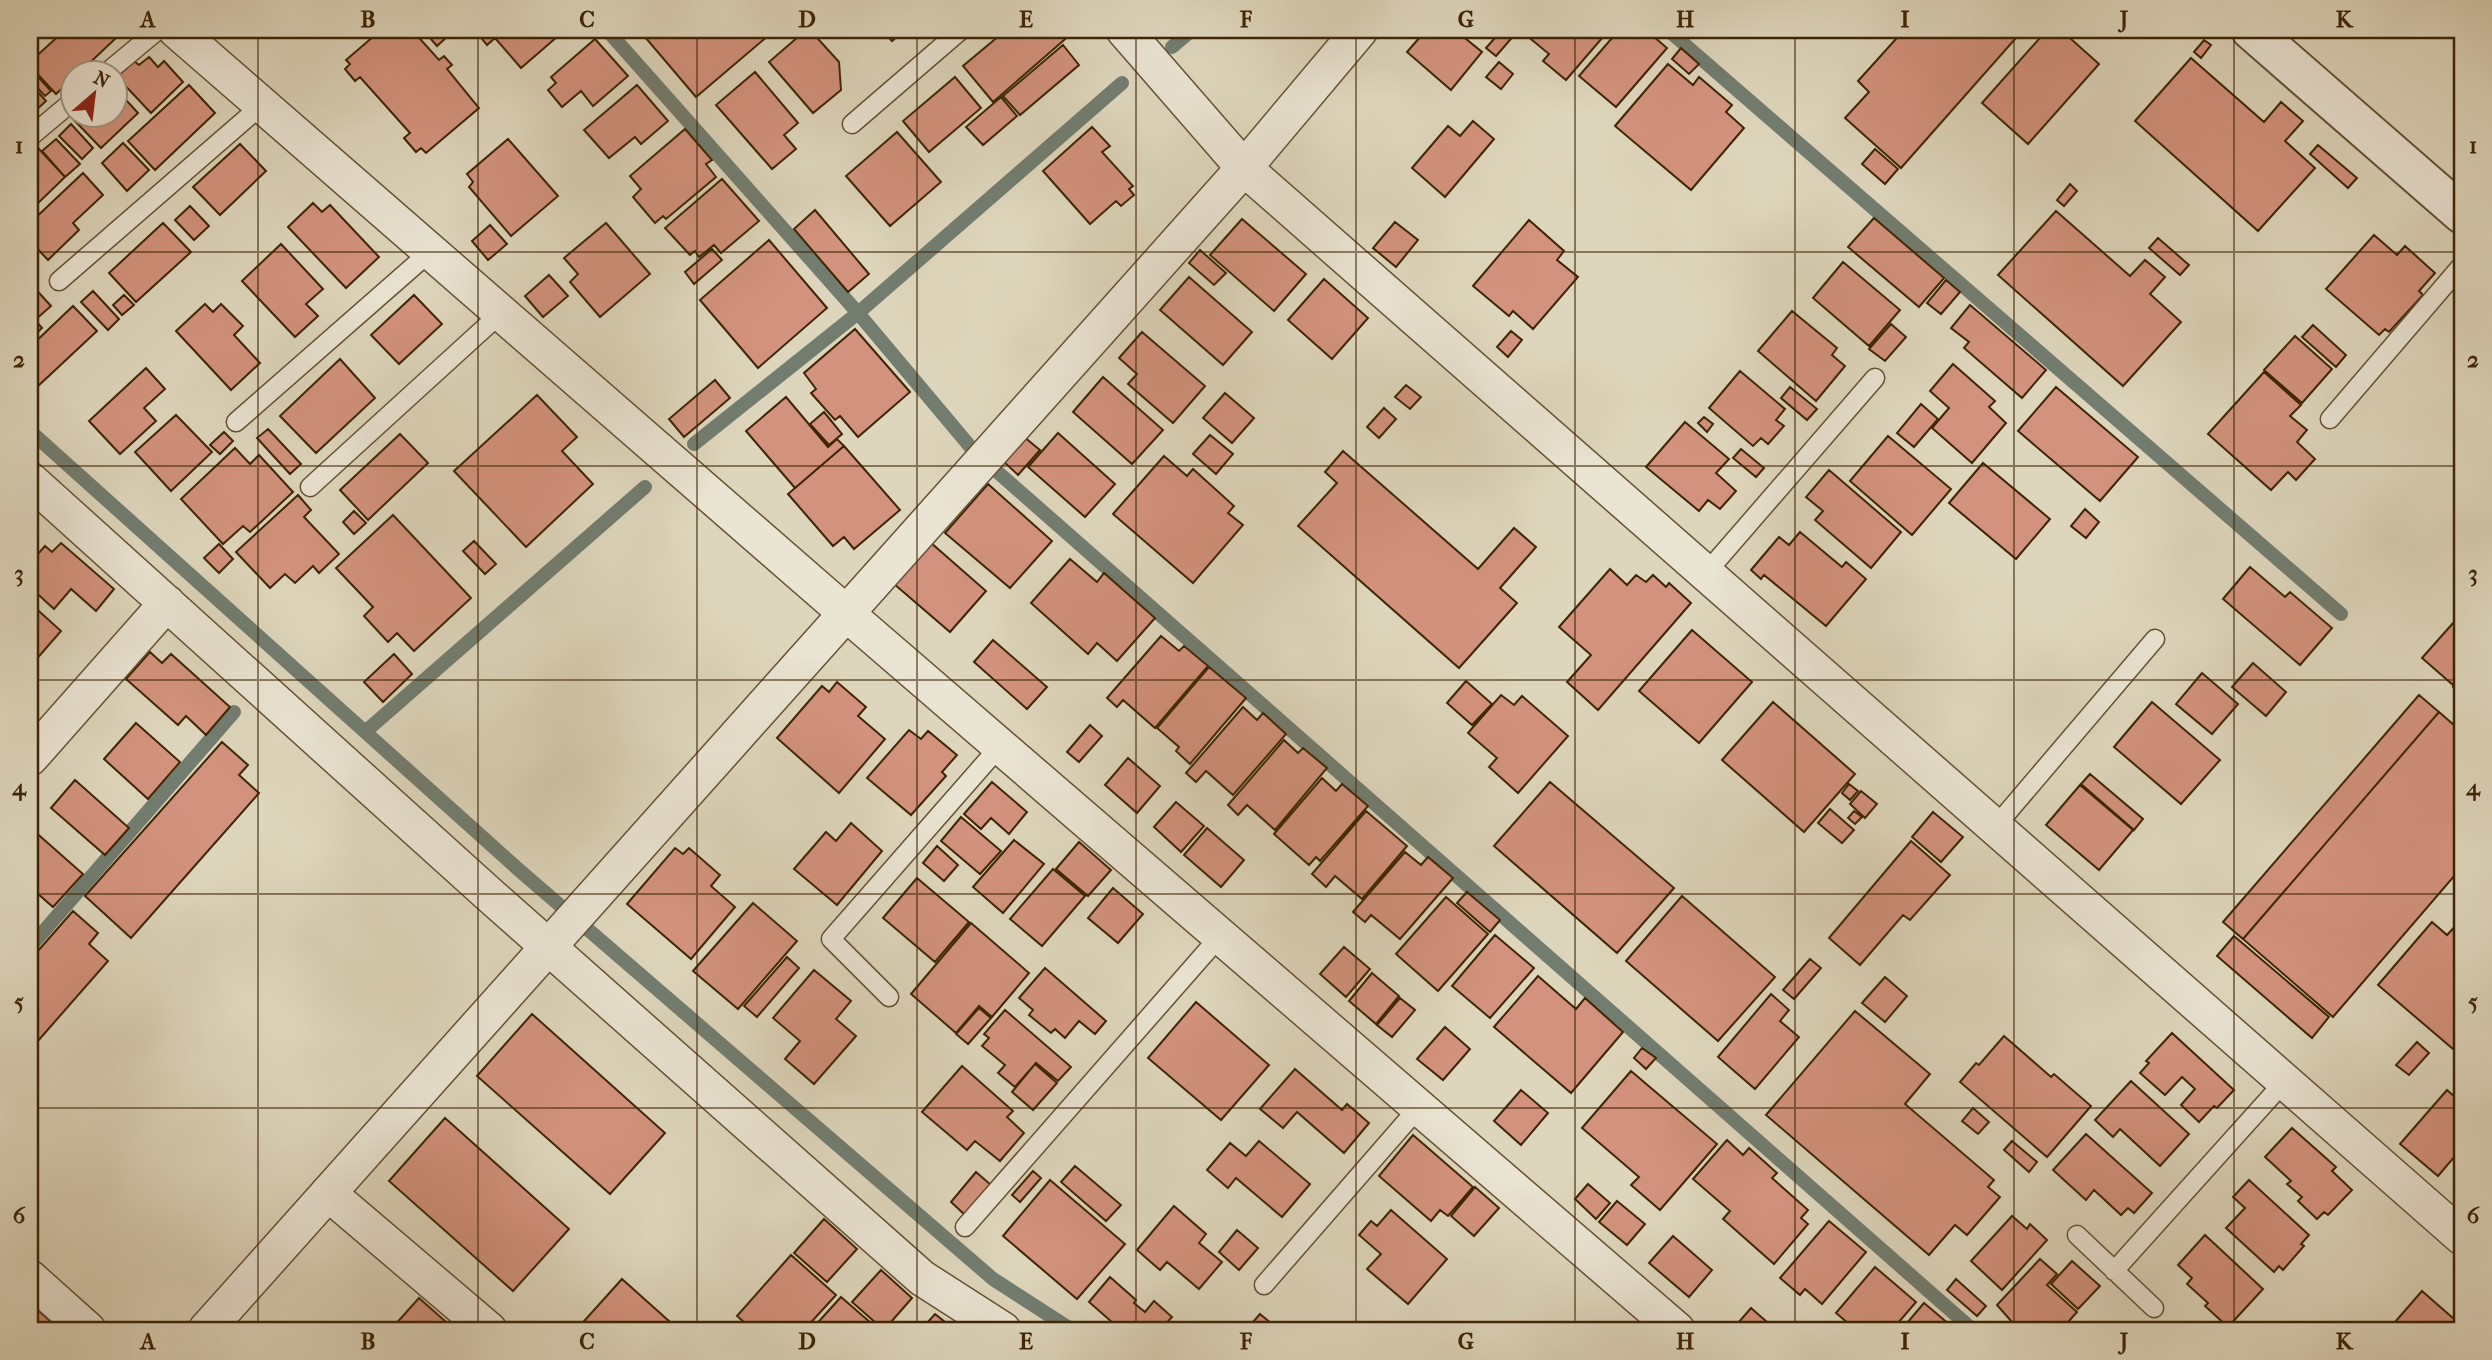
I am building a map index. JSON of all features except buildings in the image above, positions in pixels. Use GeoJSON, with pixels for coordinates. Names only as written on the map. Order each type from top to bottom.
{"type":"FeatureCollection","features":[{"type":"Feature","properties":{"kind":"street"},"geometry":{"type":"LineString","coordinates":[[1124,30],[1244,168],[2462,1237]]}},
{"type":"Feature","properties":{"kind":"street"},"geometry":{"type":"LineString","coordinates":[[206,1330],[1244,168],[1360,30]]}},
{"type":"Feature","properties":{"kind":"street"},"geometry":{"type":"LineString","coordinates":[[2251,30],[2462,214]]}},
{"type":"Feature","properties":{"kind":"street"},"geometry":{"type":"LineString","coordinates":[[178,32],[1677,1330]]}},
{"type":"Feature","properties":{"kind":"street"},"geometry":{"type":"LineString","coordinates":[[30,480],[167,603],[565,927],[922,1278],[1003,1330]]}},
{"type":"Feature","properties":{"kind":"street"},"geometry":{"type":"LineString","coordinates":[[30,758],[167,603]]}},
{"type":"Feature","properties":{"kind":"street"},"geometry":{"type":"LineString","coordinates":[[328,1193],[489,1330]]}},
{"type":"Feature","properties":{"kind":"street"},"geometry":{"type":"LineString","coordinates":[[30,1278],[88,1330]]}},
{"type":"Feature","properties":{"kind":"lane"},"geometry":{"type":"LineString","coordinates":[[852,124],[961,30]]}},
{"type":"Feature","properties":{"kind":"lane"},"geometry":{"type":"LineString","coordinates":[[129,60],[178,32]]}},
{"type":"Feature","properties":{"kind":"lane"},"geometry":{"type":"LineString","coordinates":[[60,281],[262,105]]}},
{"type":"Feature","properties":{"kind":"lane"},"geometry":{"type":"LineString","coordinates":[[30,137],[60,112]]}},
{"type":"Feature","properties":{"kind":"lane"},"geometry":{"type":"LineString","coordinates":[[236,422],[431,251]]}},
{"type":"Feature","properties":{"kind":"lane"},"geometry":{"type":"LineString","coordinates":[[2330,419],[2462,265]]}},
{"type":"Feature","properties":{"kind":"lane"},"geometry":{"type":"LineString","coordinates":[[310,487],[501,313]]}},
{"type":"Feature","properties":{"kind":"lane"},"geometry":{"type":"LineString","coordinates":[[1706,573],[1875,378]]}},
{"type":"Feature","properties":{"kind":"lane"},"geometry":{"type":"LineString","coordinates":[[1995,827],[2155,639]]}},
{"type":"Feature","properties":{"kind":"lane"},"geometry":{"type":"LineString","coordinates":[[889,997],[831,939],[1000,746]]}},
{"type":"Feature","properties":{"kind":"lane"},"geometry":{"type":"LineString","coordinates":[[965,1227],[1221,935]]}},
{"type":"Feature","properties":{"kind":"lane"},"geometry":{"type":"LineString","coordinates":[[2114,1271],[2285,1081]]}},
{"type":"Feature","properties":{"kind":"lane"},"geometry":{"type":"LineString","coordinates":[[1264,1285],[1419,1107]]}},
{"type":"Feature","properties":{"kind":"lane"},"geometry":{"type":"LineString","coordinates":[[2077,1235],[2154,1308]]}},
{"type":"Feature","properties":{"kind":"waterway"},"geometry":{"type":"LineString","coordinates":[[607,30],[858,313],[973,450]]}},
{"type":"Feature","properties":{"kind":"waterway"},"geometry":{"type":"LineString","coordinates":[[1172,47],[1192,30]]}},
{"type":"Feature","properties":{"kind":"waterway"},"geometry":{"type":"LineString","coordinates":[[1668,30],[2341,614]]}},
{"type":"Feature","properties":{"kind":"waterway"},"geometry":{"type":"LineString","coordinates":[[694,444],[858,313],[1122,83]]}},
{"type":"Feature","properties":{"kind":"waterway"},"geometry":{"type":"LineString","coordinates":[[30,431],[519,870],[993,1279],[1072,1330]]}},
{"type":"Feature","properties":{"kind":"waterway"},"geometry":{"type":"LineString","coordinates":[[993,468],[1973,1330]]}},
{"type":"Feature","properties":{"kind":"waterway"},"geometry":{"type":"LineString","coordinates":[[365,732],[645,487]]}},
{"type":"Feature","properties":{"kind":"waterway"},"geometry":{"type":"LineString","coordinates":[[30,947],[234,712]]}}]}
